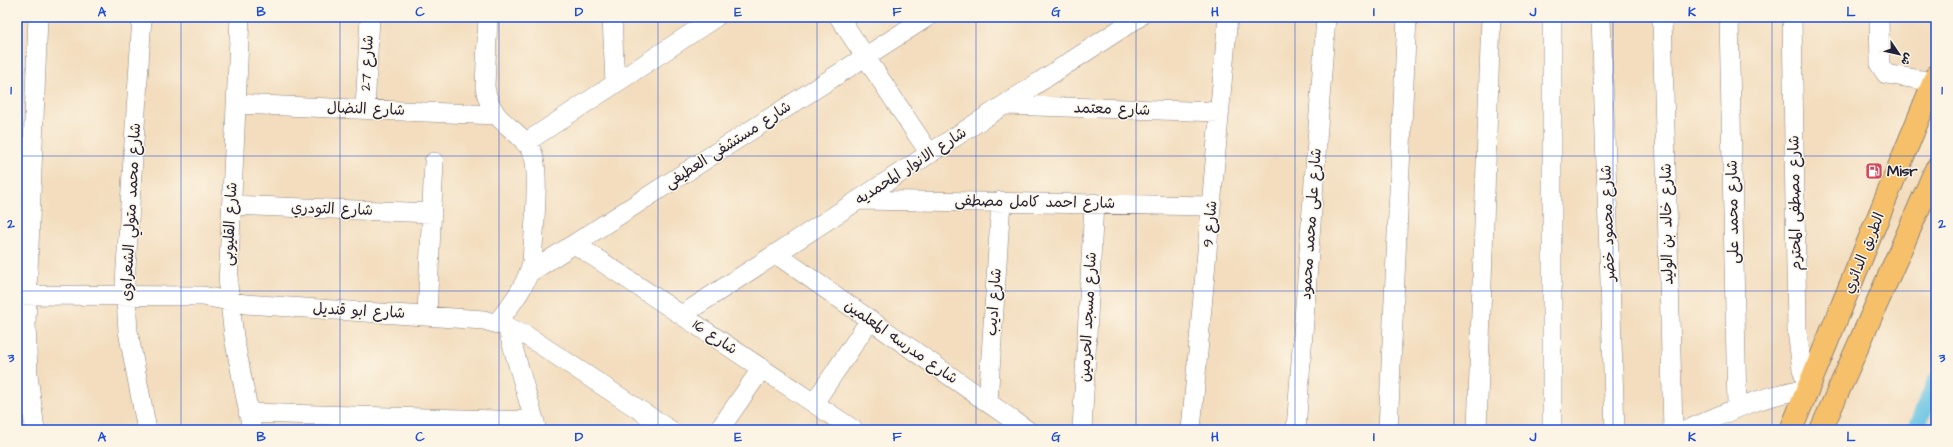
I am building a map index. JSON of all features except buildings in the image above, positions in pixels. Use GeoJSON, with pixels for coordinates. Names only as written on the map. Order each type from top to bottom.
{"type":"FeatureCollection","features":[{"type":"Feature","properties":{"kind":"highway","name":"الطريق الدائري"},"geometry":{"type":"LineString","coordinates":[[1791,430],[1935,79]]}},
{"type":"Feature","properties":{"kind":"highway","name":"الطريق الدائري"},"geometry":{"type":"LineString","coordinates":[[1822,430],[1936,169]]}},
{"type":"Feature","properties":{"kind":"street"},"geometry":{"type":"LineString","coordinates":[[35,430],[24,401],[26,349],[22,295],[24,196],[38,17]]}},
{"type":"Feature","properties":{"kind":"street","name":"شارع محمد متولي الشعراوى"},"geometry":{"type":"LineString","coordinates":[[142,17],[126,265],[126,296],[128,331],[147,430]]}},
{"type":"Feature","properties":{"kind":"street","name":"شارع القليوبى"},"geometry":{"type":"LineString","coordinates":[[240,17],[228,267],[234,337],[250,422]]}},
{"type":"Feature","properties":{"kind":"street","name":"شارع 27"},"geometry":{"type":"LineString","coordinates":[[365,109],[370,17]]}},
{"type":"Feature","properties":{"kind":"street"},"geometry":{"type":"LineString","coordinates":[[250,422],[536,426],[502,325],[521,292],[532,262],[537,168],[532,152],[525,143],[496,115],[490,106],[485,87],[488,17]]}},
{"type":"Feature","properties":{"kind":"street"},"geometry":{"type":"LineString","coordinates":[[612,17],[615,84]]}},
{"type":"Feature","properties":{"kind":"street"},"geometry":{"type":"LineString","coordinates":[[525,143],[716,17]]}},
{"type":"Feature","properties":{"kind":"street"},"geometry":{"type":"LineString","coordinates":[[839,17],[930,154]]}},
{"type":"Feature","properties":{"kind":"street","name":"شارع مستشفى العطيفى"},"geometry":{"type":"LineString","coordinates":[[529,273],[927,17]]}},
{"type":"Feature","properties":{"kind":"street","name":"شارع الانوار المحمديه"},"geometry":{"type":"LineString","coordinates":[[682,315],[1139,17]]}},
{"type":"Feature","properties":{"kind":"street","name":"شارع 9"},"geometry":{"type":"LineString","coordinates":[[1191,430],[1228,17]]}},
{"type":"Feature","properties":{"kind":"street","name":"شارع على محمد محمود"},"geometry":{"type":"LineString","coordinates":[[1296,430],[1326,17]]}},
{"type":"Feature","properties":{"kind":"street"},"geometry":{"type":"LineString","coordinates":[[1388,430],[1407,17]]}},
{"type":"Feature","properties":{"kind":"street"},"geometry":{"type":"LineString","coordinates":[[1477,430],[1491,17]]}},
{"type":"Feature","properties":{"kind":"street"},"geometry":{"type":"LineString","coordinates":[[1552,17],[1552,430]]}},
{"type":"Feature","properties":{"kind":"street","name":"شارع محمود خضر"},"geometry":{"type":"LineString","coordinates":[[1601,17],[1615,430]]}},
{"type":"Feature","properties":{"kind":"street","name":"شارع خالد بن الوليد"},"geometry":{"type":"LineString","coordinates":[[1662,17],[1673,430]]}},
{"type":"Feature","properties":{"kind":"street","name":"شارع محمد على"},"geometry":{"type":"LineString","coordinates":[[1729,17],[1737,408]]}},
{"type":"Feature","properties":{"kind":"street","name":"شارع مصطفى المحترم"},"geometry":{"type":"LineString","coordinates":[[1792,17],[1797,331],[1802,370],[1808,389]]}},
{"type":"Feature","properties":{"kind":"street"},"geometry":{"type":"LineString","coordinates":[[1879,17],[1880,65],[1883,72],[1886,74],[1935,79]]}},
{"type":"Feature","properties":{"kind":"street","name":"شارع النضال"},"geometry":{"type":"LineString","coordinates":[[236,104],[496,115]]}},
{"type":"Feature","properties":{"kind":"street","name":"شارع معتمد"},"geometry":{"type":"LineString","coordinates":[[1004,105],[1220,112]]}},
{"type":"Feature","properties":{"kind":"street"},"geometry":{"type":"LineString","coordinates":[[427,315],[434,162]]}},
{"type":"Feature","properties":{"kind":"street","name":"شارع احمد كامل مصطفى"},"geometry":{"type":"LineString","coordinates":[[859,200],[1001,201],[1211,206]]}},
{"type":"Feature","properties":{"kind":"street","name":"شارع اديب"},"geometry":{"type":"LineString","coordinates":[[988,402],[1001,201]]}},
{"type":"Feature","properties":{"kind":"street","name":"شارع مسجد الحرمين"},"geometry":{"type":"LineString","coordinates":[[1082,430],[1094,203]]}},
{"type":"Feature","properties":{"kind":"street","name":"شارع التودري"},"geometry":{"type":"LineString","coordinates":[[231,205],[432,213]]}},
{"type":"Feature","properties":{"kind":"street","name":"شارع 16"},"geometry":{"type":"LineString","coordinates":[[575,244],[854,430]]}},
{"type":"Feature","properties":{"kind":"street","name":"شارع مدرسه المعلمين"},"geometry":{"type":"LineString","coordinates":[[776,254],[1027,430]]}},
{"type":"Feature","properties":{"kind":"street","name":"شارع ابو قنديل"},"geometry":{"type":"LineString","coordinates":[[22,295],[203,296],[249,305],[470,318],[502,325],[527,336],[649,423],[670,430]]}},
{"type":"Feature","properties":{"kind":"street"},"geometry":{"type":"LineString","coordinates":[[814,403],[870,320]]}},
{"type":"Feature","properties":{"kind":"street"},"geometry":{"type":"LineString","coordinates":[[720,430],[762,368]]}},
{"type":"Feature","properties":{"kind":"street"},"geometry":{"type":"LineString","coordinates":[[1687,430],[1737,408],[1772,395],[1808,389]]}},
{"type":"Feature","properties":{"kind":"waterway"},"geometry":{"type":"LineString","coordinates":[[1915,430],[1936,380]]}},
{"type":"Feature","properties":{"kind":"place","name":"Misr"},"geometry":{"type":"Point","coordinates":[1874,171]}}]}
